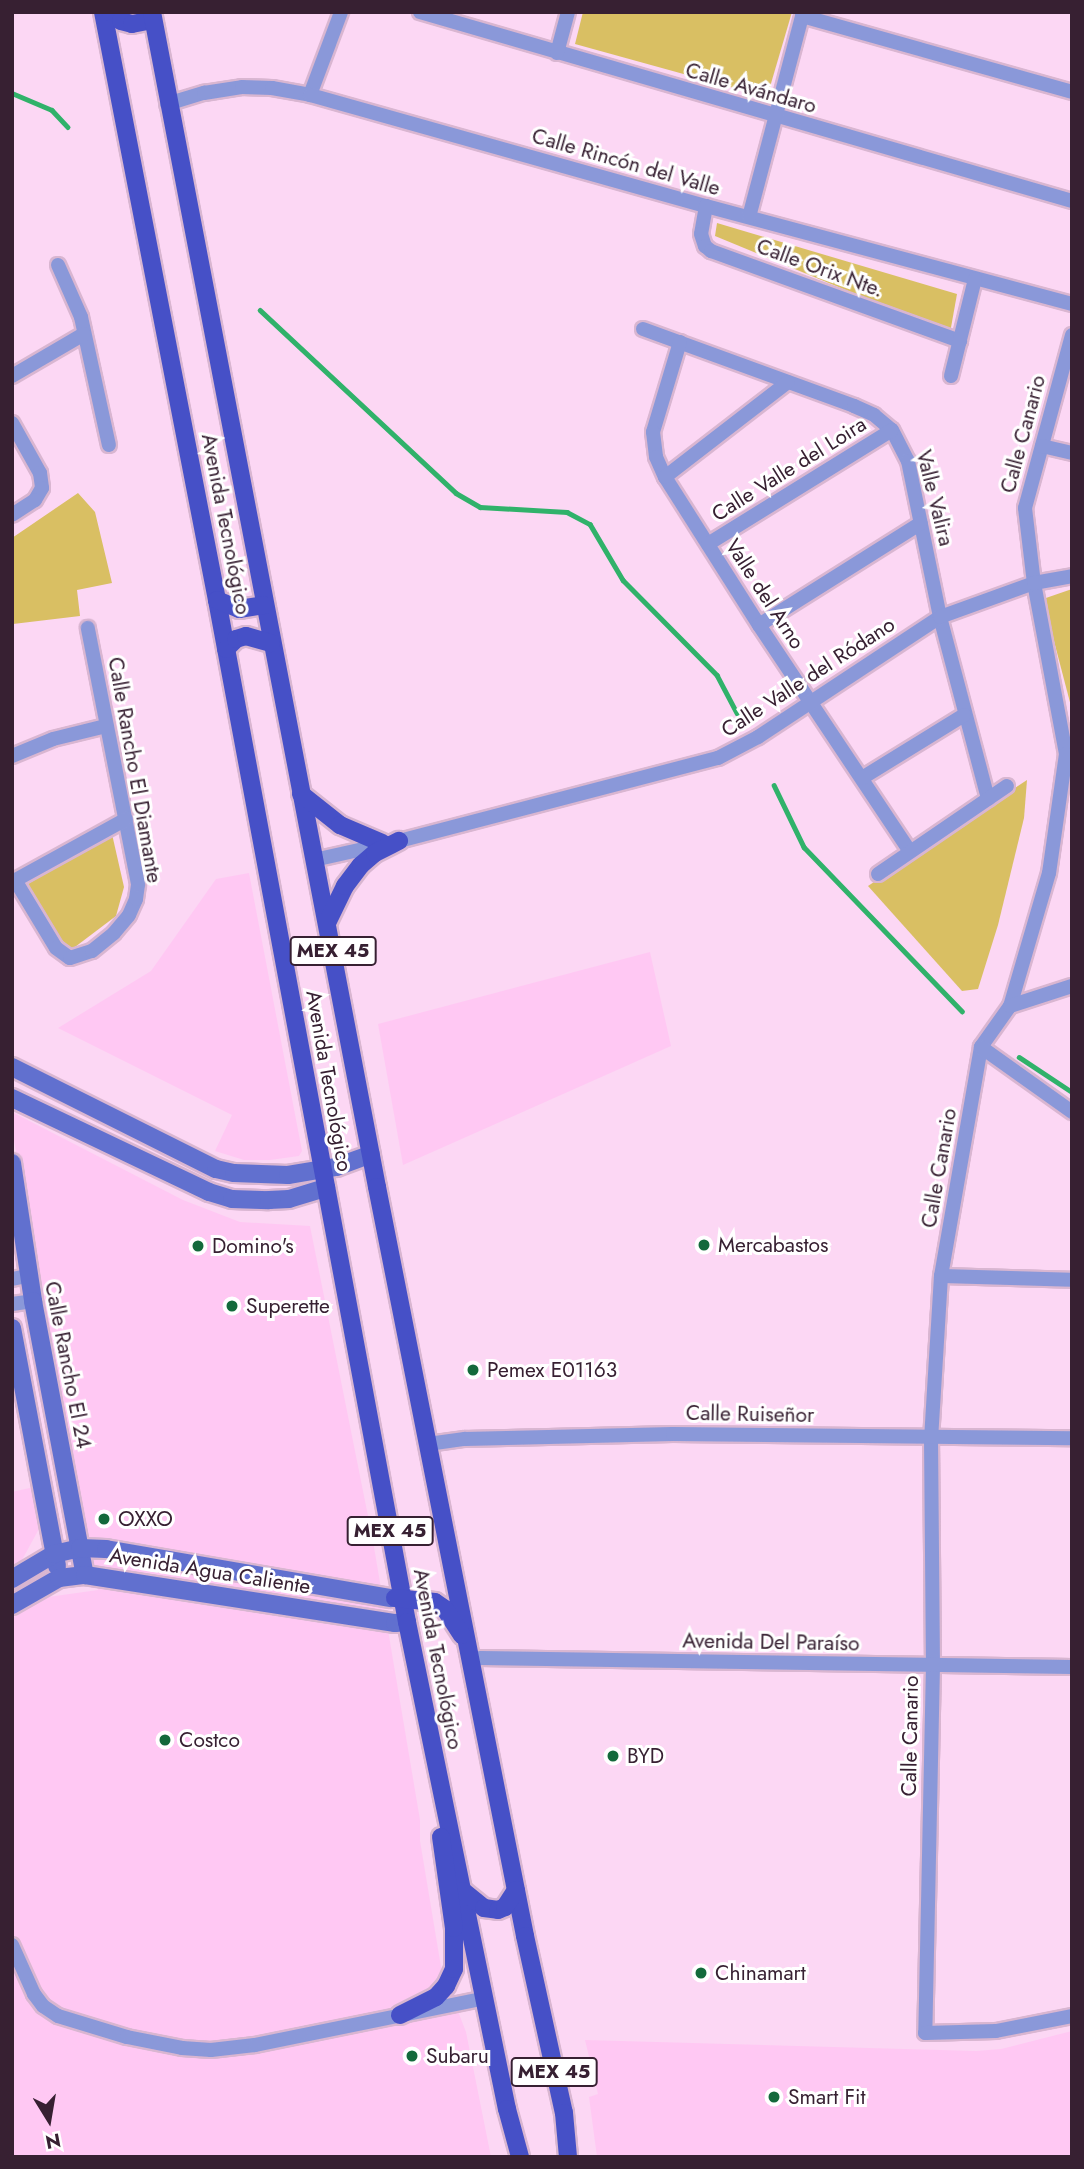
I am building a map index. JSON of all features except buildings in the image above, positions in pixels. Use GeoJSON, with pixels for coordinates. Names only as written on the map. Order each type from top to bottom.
{"type":"FeatureCollection","features":[{"type":"Feature","properties":{"kind":"main road","name":"Avenida Tecnológico"},"geometry":{"type":"LineString","coordinates":[[103,12],[217,600],[323,1170],[397,1598],[407,1622],[507,2109],[520,2157]]}},
{"type":"Feature","properties":{"kind":"main road"},"geometry":{"type":"LineString","coordinates":[[111,12],[121,21],[132,24],[152,16]]}},
{"type":"Feature","properties":{"kind":"main road","name":"Avenida Tecnológico"},"geometry":{"type":"LineString","coordinates":[[152,16],[271,643],[469,1653],[564,2113],[568,2157]]}},
{"type":"Feature","properties":{"kind":"main road"},"geometry":{"type":"LineString","coordinates":[[217,600],[239,609],[264,605]]}},
{"type":"Feature","properties":{"kind":"main road"},"geometry":{"type":"LineString","coordinates":[[226,649],[236,639],[246,636],[271,643]]}},
{"type":"Feature","properties":{"kind":"main road"},"geometry":{"type":"LineString","coordinates":[[301,794],[340,825],[390,842]]}},
{"type":"Feature","properties":{"kind":"main road"},"geometry":{"type":"LineString","coordinates":[[327,923],[345,886],[360,865],[390,842]]}},
{"type":"Feature","properties":{"kind":"main road"},"geometry":{"type":"LineString","coordinates":[[397,1598],[435,1602],[445,1609],[469,1653]]}},
{"type":"Feature","properties":{"kind":"main road"},"geometry":{"type":"LineString","coordinates":[[400,2015],[436,1997],[446,1986],[454,1969],[454,1928],[443,1861],[439,1785]]}},
{"type":"Feature","properties":{"kind":"main road"},"geometry":{"type":"LineString","coordinates":[[463,1891],[484,1908],[498,1910],[505,1907],[516,1890]]}},
{"type":"Feature","properties":{"kind":"main road"},"geometry":{"type":"LineString","coordinates":[[507,2109],[510,2157]]}},
{"type":"Feature","properties":{"kind":"main road"},"geometry":{"type":"LineString","coordinates":[[564,2113],[581,2157]]}},
{"type":"Feature","properties":{"kind":"street"},"geometry":{"type":"LineString","coordinates":[[310,95],[341,12]]}},
{"type":"Feature","properties":{"kind":"street","name":"Calle Avándaro"},"geometry":{"type":"LineString","coordinates":[[420,12],[1072,201]]}},
{"type":"Feature","properties":{"kind":"street"},"geometry":{"type":"LineString","coordinates":[[557,53],[568,12]]}},
{"type":"Feature","properties":{"kind":"street"},"geometry":{"type":"LineString","coordinates":[[749,217],[803,14],[1072,92]]}},
{"type":"Feature","properties":{"kind":"street","name":"Calle Rincón del Valle"},"geometry":{"type":"LineString","coordinates":[[167,104],[242,87],[272,88],[310,95],[706,206],[1072,304]]}},
{"type":"Feature","properties":{"kind":"street","name":"Calle Orix Nte."},"geometry":{"type":"LineString","coordinates":[[706,206],[701,234],[705,246],[711,251],[960,341]]}},
{"type":"Feature","properties":{"kind":"street"},"geometry":{"type":"LineString","coordinates":[[58,265],[85,334],[109,445]]}},
{"type":"Feature","properties":{"kind":"street"},"geometry":{"type":"LineString","coordinates":[[951,376],[975,279]]}},
{"type":"Feature","properties":{"kind":"street","name":"Valle Valira"},"geometry":{"type":"LineString","coordinates":[[643,329],[874,415],[892,430],[908,461],[940,617],[988,799]]}},
{"type":"Feature","properties":{"kind":"street"},"geometry":{"type":"LineString","coordinates":[[12,376],[85,334]]}},
{"type":"Feature","properties":{"kind":"street","name":"Calle Canario"},"geometry":{"type":"LineString","coordinates":[[1072,335],[1025,508],[1034,583],[1069,754],[1049,873],[1010,1006],[981,1047],[941,1276],[931,1438],[933,1665],[925,2033],[996,2031],[1072,2016]]}},
{"type":"Feature","properties":{"kind":"street","name":"Valle del Arno"},"geometry":{"type":"LineString","coordinates":[[680,342],[653,432],[653,446],[665,477],[759,625],[910,851]]}},
{"type":"Feature","properties":{"kind":"street"},"geometry":{"type":"LineString","coordinates":[[665,477],[788,382]]}},
{"type":"Feature","properties":{"kind":"street"},"geometry":{"type":"LineString","coordinates":[[12,423],[40,473],[43,488],[36,500],[12,515]]}},
{"type":"Feature","properties":{"kind":"street","name":"Calle Valle del Loira"},"geometry":{"type":"LineString","coordinates":[[708,544],[892,430]]}},
{"type":"Feature","properties":{"kind":"street"},"geometry":{"type":"LineString","coordinates":[[1042,446],[1072,453]]}},
{"type":"Feature","properties":{"kind":"street"},"geometry":{"type":"LineString","coordinates":[[759,625],[921,523]]}},
{"type":"Feature","properties":{"kind":"street","name":"Calle Valle del Ródano"},"geometry":{"type":"LineString","coordinates":[[314,860],[718,758],[758,737],[940,617],[1034,583],[1072,576]]}},
{"type":"Feature","properties":{"kind":"street","name":"Calle Rancho El Diamante"},"geometry":{"type":"LineString","coordinates":[[14,881],[60,952],[69,958],[92,951],[130,915],[136,899],[138,884],[88,628]]}},
{"type":"Feature","properties":{"kind":"street"},"geometry":{"type":"LineString","coordinates":[[862,778],[964,715]]}},
{"type":"Feature","properties":{"kind":"street"},"geometry":{"type":"LineString","coordinates":[[12,756],[53,739],[106,726]]}},
{"type":"Feature","properties":{"kind":"street"},"geometry":{"type":"LineString","coordinates":[[878,874],[1007,786]]}},
{"type":"Feature","properties":{"kind":"street"},"geometry":{"type":"LineString","coordinates":[[14,881],[125,819]]}},
{"type":"Feature","properties":{"kind":"street"},"geometry":{"type":"LineString","coordinates":[[1010,1006],[1072,986]]}},
{"type":"Feature","properties":{"kind":"street"},"geometry":{"type":"LineString","coordinates":[[981,1047],[1072,1112]]}},
{"type":"Feature","properties":{"kind":"street"},"geometry":{"type":"LineString","coordinates":[[13,1068],[216,1169],[254,1176],[323,1170],[371,1154]]}},
{"type":"Feature","properties":{"kind":"street"},"geometry":{"type":"LineString","coordinates":[[12,1098],[209,1192],[232,1199],[289,1199],[326,1188]]}},
{"type":"Feature","properties":{"kind":"street","name":"Calle Rancho El 24"},"geometry":{"type":"LineString","coordinates":[[12,1163],[20,1278],[33,1301],[85,1575]]}},
{"type":"Feature","properties":{"kind":"street"},"geometry":{"type":"LineString","coordinates":[[941,1276],[1072,1280]]}},
{"type":"Feature","properties":{"kind":"street"},"geometry":{"type":"LineString","coordinates":[[12,1304],[33,1301]]}},
{"type":"Feature","properties":{"kind":"street"},"geometry":{"type":"LineString","coordinates":[[12,1328],[59,1578]]}},
{"type":"Feature","properties":{"kind":"street","name":"Calle Ruiseñor"},"geometry":{"type":"LineString","coordinates":[[428,1444],[465,1439],[673,1434],[1072,1438]]}},
{"type":"Feature","properties":{"kind":"street","name":"Avenida Agua Caliente"},"geometry":{"type":"LineString","coordinates":[[12,1579],[54,1554],[80,1548],[106,1549],[397,1598]]}},
{"type":"Feature","properties":{"kind":"street"},"geometry":{"type":"LineString","coordinates":[[229,1597],[232,1572]]}},
{"type":"Feature","properties":{"kind":"street","name":"Avenida Agua Caliente"},"geometry":{"type":"LineString","coordinates":[[12,1605],[59,1578],[85,1575],[395,1623],[407,1622]]}},
{"type":"Feature","properties":{"kind":"street","name":"Avenida Del Paraíso"},"geometry":{"type":"LineString","coordinates":[[469,1653],[481,1658],[1072,1667]]}},
{"type":"Feature","properties":{"kind":"street"},"geometry":{"type":"LineString","coordinates":[[12,1945],[34,1994],[43,2006],[58,2016],[127,2037],[182,2048],[211,2050],[255,2045],[485,1998]]}},
{"type":"Feature","properties":{"kind":"shaded area"},"geometry":{"type":"Polygon","coordinates":[[[583,12],[792,12],[767,97],[575,44],[583,12]]]}},
{"type":"Feature","properties":{"kind":"shaded area"},"geometry":{"type":"Polygon","coordinates":[[[717,223],[957,294],[950,333],[715,236],[717,223]]]}},
{"type":"Feature","properties":{"kind":"shaded area"},"geometry":{"type":"Polygon","coordinates":[[[78,493],[95,512],[112,583],[77,590],[80,616],[13,624],[12,538],[78,493]]]}},
{"type":"Feature","properties":{"kind":"shaded area"},"geometry":{"type":"Polygon","coordinates":[[[1072,589],[1072,710],[1043,599],[1072,589]]]}},
{"type":"Feature","properties":{"kind":"shaded area"},"geometry":{"type":"Polygon","coordinates":[[[1027,780],[1024,818],[998,925],[978,989],[962,991],[868,886],[1027,780]]]}},
{"type":"Feature","properties":{"kind":"shaded area"},"geometry":{"type":"Polygon","coordinates":[[[112,834],[124,887],[116,916],[71,950],[58,945],[21,888],[112,834]]]}},
{"type":"Feature","properties":{"kind":"shaded area"},"geometry":{"type":"Polygon","coordinates":[[[249,873],[302,1151],[299,1156],[270,1160],[244,1160],[215,1151],[232,1115],[58,1028],[151,971],[216,879],[249,873]]]}},
{"type":"Feature","properties":{"kind":"shaded area"},"geometry":{"type":"Polygon","coordinates":[[[650,952],[671,1046],[403,1165],[378,1024],[650,952]]]}},
{"type":"Feature","properties":{"kind":"shaded area"},"geometry":{"type":"Polygon","coordinates":[[[12,1112],[183,1200],[240,1222],[310,1226],[373,1541],[420,1820],[420,1841],[441,1967],[466,2032],[491,2157],[12,2157],[12,1618],[48,1597],[98,1590],[12,1130],[12,1112]]]}},
{"type":"Feature","properties":{"kind":"shaded area"},"geometry":{"type":"Polygon","coordinates":[[[34,1487],[40,1527],[22,1560],[12,1566],[12,1492],[34,1487]]]}},
{"type":"Feature","properties":{"kind":"shaded area"},"geometry":{"type":"Polygon","coordinates":[[[1072,2031],[1072,2157],[597,2157],[589,2097],[598,2094],[585,2040],[976,2051],[1001,2049],[1072,2031]]]}},
{"type":"Feature","properties":{"kind":"waterway"},"geometry":{"type":"LineString","coordinates":[[12,93],[52,110],[68,127]]}},
{"type":"Feature","properties":{"kind":"waterway"},"geometry":{"type":"LineString","coordinates":[[260,310],[456,493],[480,507],[567,512],[590,524],[623,580],[717,675],[737,713]]}},
{"type":"Feature","properties":{"kind":"waterway"},"geometry":{"type":"LineString","coordinates":[[774,785],[804,847],[962,1011]]}},
{"type":"Feature","properties":{"kind":"waterway"},"geometry":{"type":"LineString","coordinates":[[1019,1057],[1072,1092]]}},
{"type":"Feature","properties":{"kind":"place","name":"Mercabastos"},"geometry":{"type":"Point","coordinates":[704,1245]}},
{"type":"Feature","properties":{"kind":"place","name":"Domino's"},"geometry":{"type":"Point","coordinates":[198,1246]}},
{"type":"Feature","properties":{"kind":"place","name":"Superette"},"geometry":{"type":"Point","coordinates":[232,1306]}},
{"type":"Feature","properties":{"kind":"place","name":"Pemex E01163"},"geometry":{"type":"Point","coordinates":[473,1370]}},
{"type":"Feature","properties":{"kind":"place","name":"OXXO"},"geometry":{"type":"Point","coordinates":[104,1519]}},
{"type":"Feature","properties":{"kind":"place","name":"Costco"},"geometry":{"type":"Point","coordinates":[165,1740]}},
{"type":"Feature","properties":{"kind":"place","name":"BYD"},"geometry":{"type":"Point","coordinates":[613,1756]}},
{"type":"Feature","properties":{"kind":"place","name":"Chinamart"},"geometry":{"type":"Point","coordinates":[701,1973]}},
{"type":"Feature","properties":{"kind":"place","name":"Subaru"},"geometry":{"type":"Point","coordinates":[412,2056]}},
{"type":"Feature","properties":{"kind":"place","name":"Smart Fit"},"geometry":{"type":"Point","coordinates":[774,2097]}}]}
